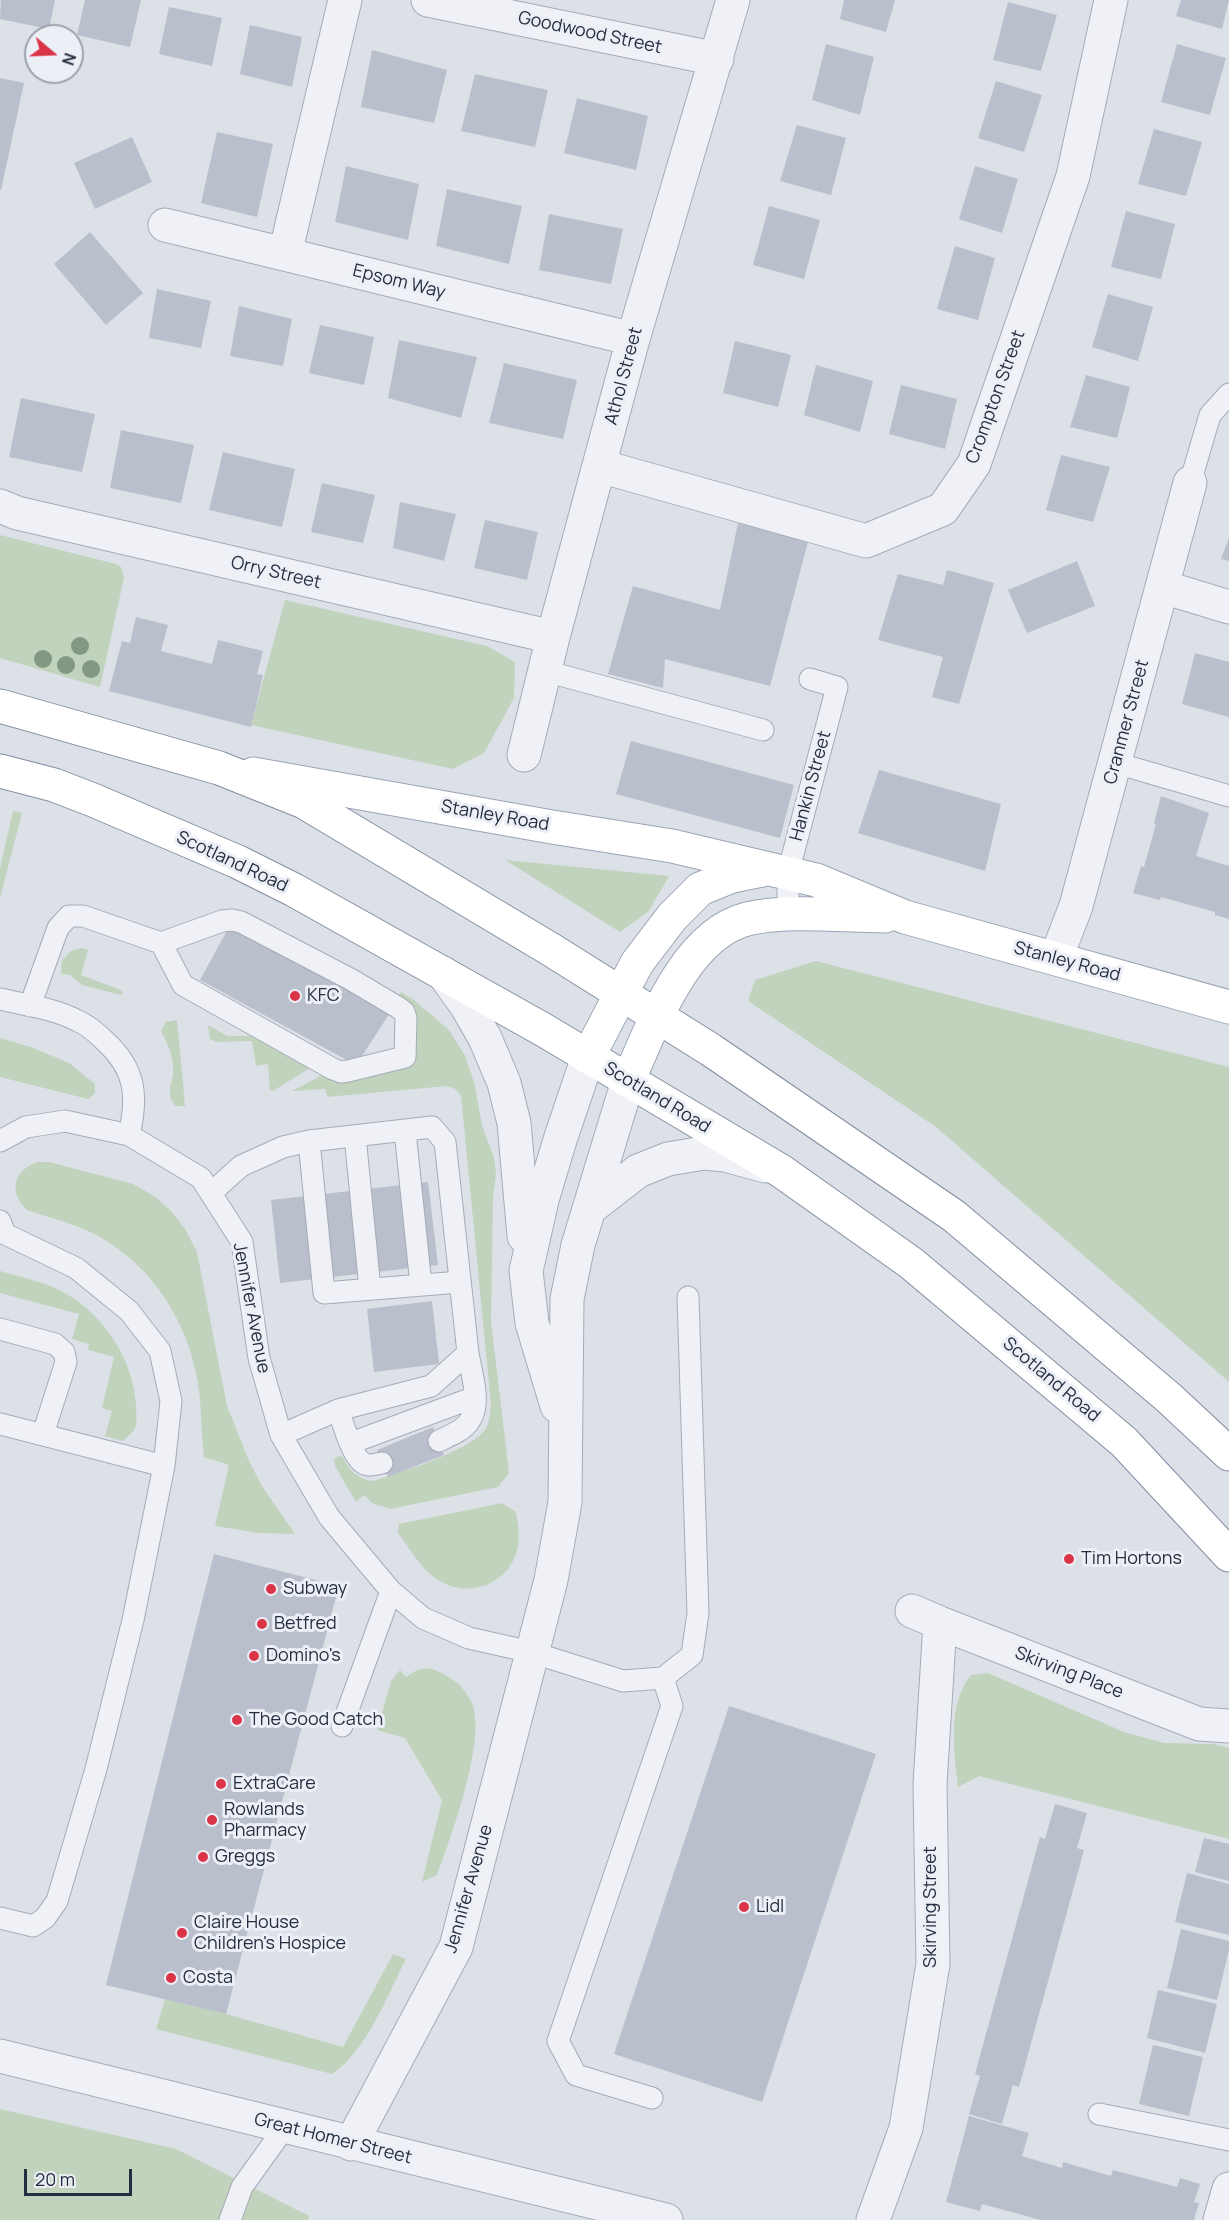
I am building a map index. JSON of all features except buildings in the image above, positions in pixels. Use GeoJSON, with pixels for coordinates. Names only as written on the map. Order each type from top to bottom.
{"type":"FeatureCollection","features":[{"type":"Feature","properties":{"kind":"main road"},"geometry":{"type":"LineString","coordinates":[[0,706],[219,768],[304,802],[621,993],[723,1057],[954,1216],[1168,1398],[1229,1454]]}},
{"type":"Feature","properties":{"kind":"main road","name":"Stanley Road"},"geometry":{"type":"LineString","coordinates":[[219,768],[672,846],[779,871],[816,880],[904,917],[1229,1006]]}},
{"type":"Feature","properties":{"kind":"main road","name":"Scotland Road"},"geometry":{"type":"LineString","coordinates":[[0,771],[54,785],[238,862],[443,973],[781,1171],[911,1263],[1124,1442],[1229,1555]]}},
{"type":"Feature","properties":{"kind":"main road","name":"Stanley Road"},"geometry":{"type":"LineString","coordinates":[[588,1057],[621,993],[650,944],[699,889],[732,876],[779,871]]}},
{"type":"Feature","properties":{"kind":"main road","name":"Stanley Road"},"geometry":{"type":"LineString","coordinates":[[628,1081],[683,968],[705,944],[722,930],[746,919],[788,914],[904,917]]}},
{"type":"Feature","properties":{"kind":"street"},"geometry":{"type":"LineString","coordinates":[[285,254],[345,0]]}},
{"type":"Feature","properties":{"kind":"street","name":"Goodwood Street"},"geometry":{"type":"LineString","coordinates":[[428,0],[717,59]]}},
{"type":"Feature","properties":{"kind":"street","name":"Athol Street"},"geometry":{"type":"LineString","coordinates":[[524,755],[633,339],[733,0]]}},
{"type":"Feature","properties":{"kind":"street","name":"Crompton Street"},"geometry":{"type":"LineString","coordinates":[[600,466],[866,541],[943,509],[974,464],[1073,176],[1111,0]]}},
{"type":"Feature","properties":{"kind":"street","name":"Epsom Way"},"geometry":{"type":"LineString","coordinates":[[165,225],[633,339]]}},
{"type":"Feature","properties":{"kind":"street","name":"Cranmer Street"},"geometry":{"type":"LineString","coordinates":[[1056,958],[1076,906],[1190,483]]}},
{"type":"Feature","properties":{"kind":"street","name":"Orry Street"},"geometry":{"type":"LineString","coordinates":[[0,506],[17,513],[553,638]]}},
{"type":"Feature","properties":{"kind":"street"},"geometry":{"type":"LineString","coordinates":[[1163,587],[1229,607]]}},
{"type":"Feature","properties":{"kind":"street"},"geometry":{"type":"LineString","coordinates":[[443,973],[466,1005],[485,1038],[504,1083],[514,1123],[526,1271]]}},
{"type":"Feature","properties":{"kind":"street","name":"Jennifer Avenue"},"geometry":{"type":"LineString","coordinates":[[567,1436],[532,1323],[526,1271],[545,1191],[588,1057]]}},
{"type":"Feature","properties":{"kind":"street","name":"Jennifer Avenue"},"geometry":{"type":"LineString","coordinates":[[351,2144],[456,1947],[551,1580],[565,1502],[567,1299],[589,1209],[628,1081]]}},
{"type":"Feature","properties":{"kind":"street"},"geometry":{"type":"LineString","coordinates":[[589,1209],[638,1171],[688,1155],[704,1153],[725,1155],[781,1171]]}},
{"type":"Feature","properties":{"kind":"street","name":"Skirving Place"},"geometry":{"type":"LineString","coordinates":[[926,1617],[1199,1724],[1229,1726]]}},
{"type":"Feature","properties":{"kind":"street","name":"Skirving Street"},"geometry":{"type":"LineString","coordinates":[[873,2220],[906,2128],[933,1964],[926,1617]]}},
{"type":"Feature","properties":{"kind":"street","name":"Great Homer Street"},"geometry":{"type":"LineString","coordinates":[[0,2056],[666,2220]]}},
{"type":"Feature","properties":{"kind":"street"},"geometry":{"type":"LineString","coordinates":[[1220,2220],[1229,2188]]}},
{"type":"Feature","properties":{"kind":"lane"},"geometry":{"type":"LineString","coordinates":[[1190,483],[1210,415],[1229,394]]}},
{"type":"Feature","properties":{"kind":"lane"},"geometry":{"type":"LineString","coordinates":[[545,671],[763,730]]}},
{"type":"Feature","properties":{"kind":"lane","name":"Hankin Street"},"geometry":{"type":"LineString","coordinates":[[788,914],[779,871],[837,687],[810,679]]}},
{"type":"Feature","properties":{"kind":"lane"},"geometry":{"type":"LineString","coordinates":[[1116,762],[1229,796]]}},
{"type":"Feature","properties":{"kind":"lane"},"geometry":{"type":"LineString","coordinates":[[30,1006],[58,928],[69,916],[84,916],[161,943],[222,921],[232,920],[241,922],[352,980],[399,1008],[404,1012],[406,1018],[405,1057],[348,1071],[340,1072],[333,1069],[183,985],[161,943]]}},
{"type":"Feature","properties":{"kind":"lane"},"geometry":{"type":"LineString","coordinates":[[0,999],[76,1020],[94,1030],[126,1064],[134,1087],[134,1113],[129,1135]]}},
{"type":"Feature","properties":{"kind":"lane","name":"Jennifer Avenue"},"geometry":{"type":"LineString","coordinates":[[0,1141],[26,1127],[65,1121],[129,1135],[201,1178],[242,1242],[258,1358],[280,1435],[329,1517],[391,1591],[423,1618],[469,1638],[531,1652]]}},
{"type":"Feature","properties":{"kind":"lane"},"geometry":{"type":"LineString","coordinates":[[212,1192],[241,1166],[284,1147],[432,1127],[445,1142],[468,1353],[475,1397],[468,1423],[439,1441]]}},
{"type":"Feature","properties":{"kind":"lane"},"geometry":{"type":"LineString","coordinates":[[405,1131],[421,1285]]}},
{"type":"Feature","properties":{"kind":"lane"},"geometry":{"type":"LineString","coordinates":[[355,1136],[370,1289]]}},
{"type":"Feature","properties":{"kind":"lane"},"geometry":{"type":"LineString","coordinates":[[309,1142],[324,1293],[460,1282]]}},
{"type":"Feature","properties":{"kind":"lane"},"geometry":{"type":"LineString","coordinates":[[0,1221],[5,1234],[76,1268],[129,1311],[160,1351],[171,1401],[164,1467],[133,1620],[96,1769],[57,1901],[45,1918],[33,1926],[0,1918]]}},
{"type":"Feature","properties":{"kind":"lane"},"geometry":{"type":"LineString","coordinates":[[531,1652],[623,1680],[663,1677],[692,1655],[698,1613],[688,1297]]}},
{"type":"Feature","properties":{"kind":"lane"},"geometry":{"type":"LineString","coordinates":[[0,1329],[55,1344],[64,1352],[66,1362],[43,1434]]}},
{"type":"Feature","properties":{"kind":"lane"},"geometry":{"type":"LineString","coordinates":[[280,1435],[338,1410],[431,1386],[468,1353]]}},
{"type":"Feature","properties":{"kind":"lane"},"geometry":{"type":"LineString","coordinates":[[351,1443],[475,1397]]}},
{"type":"Feature","properties":{"kind":"lane"},"geometry":{"type":"LineString","coordinates":[[338,1410],[355,1455],[362,1463],[372,1466],[382,1463]]}},
{"type":"Feature","properties":{"kind":"lane"},"geometry":{"type":"LineString","coordinates":[[0,1424],[164,1467]]}},
{"type":"Feature","properties":{"kind":"lane"},"geometry":{"type":"LineString","coordinates":[[342,1726],[391,1591]]}},
{"type":"Feature","properties":{"kind":"lane"},"geometry":{"type":"LineString","coordinates":[[652,2098],[576,2074],[558,2041],[672,1706],[663,1677]]}},
{"type":"Feature","properties":{"kind":"lane"},"geometry":{"type":"LineString","coordinates":[[1099,2114],[1229,2140]]}},
{"type":"Feature","properties":{"kind":"lane"},"geometry":{"type":"LineString","coordinates":[[230,2220],[242,2187],[285,2127]]}},
{"type":"Feature","properties":{"kind":"green space"},"geometry":{"type":"Polygon","coordinates":[[[0,535],[121,567],[124,578],[100,687],[0,658],[0,535]]]}},
{"type":"Feature","properties":{"kind":"green space"},"geometry":{"type":"Polygon","coordinates":[[[285,600],[487,646],[515,662],[514,698],[484,753],[453,769],[251,725],[285,600]]]}},
{"type":"Feature","properties":{"kind":"green space"},"geometry":{"type":"Polygon","coordinates":[[[13,811],[22,813],[0,898],[0,868],[13,811]]]}},
{"type":"Feature","properties":{"kind":"green space"},"geometry":{"type":"Polygon","coordinates":[[[505,860],[669,876],[648,912],[620,932],[505,860]]]}},
{"type":"Feature","properties":{"kind":"green space"},"geometry":{"type":"Polygon","coordinates":[[[81,948],[88,950],[81,975],[123,991],[121,995],[82,985],[70,975],[61,974],[62,960],[71,951],[81,948]]]}},
{"type":"Feature","properties":{"kind":"green space"},"geometry":{"type":"Polygon","coordinates":[[[816,961],[1229,1067],[1229,1382],[936,1127],[748,1001],[755,980],[816,961]]]}},
{"type":"Feature","properties":{"kind":"green space"},"geometry":{"type":"Polygon","coordinates":[[[401,992],[449,1030],[465,1056],[474,1082],[482,1125],[494,1158],[496,1174],[493,1197],[491,1322],[509,1473],[498,1487],[390,1509],[372,1503],[364,1495],[356,1502],[335,1466],[334,1460],[338,1456],[343,1457],[355,1474],[373,1481],[434,1460],[467,1444],[486,1428],[490,1417],[491,1405],[461,1095],[455,1089],[447,1086],[327,1097],[325,1089],[292,1091],[324,1074],[344,1082],[410,1067],[416,1059],[416,1017],[398,996],[401,992]]]}},
{"type":"Feature","properties":{"kind":"green space"},"geometry":{"type":"Polygon","coordinates":[[[177,1020],[185,1106],[175,1106],[170,1096],[173,1063],[161,1031],[166,1022],[177,1020]]]}},
{"type":"Feature","properties":{"kind":"green space"},"geometry":{"type":"Polygon","coordinates":[[[208,1025],[227,1036],[252,1036],[310,1068],[273,1091],[270,1090],[268,1064],[256,1066],[252,1041],[216,1042],[210,1039],[208,1025]]]}},
{"type":"Feature","properties":{"kind":"green space"},"geometry":{"type":"Polygon","coordinates":[[[0,1038],[31,1047],[69,1063],[95,1084],[95,1093],[88,1099],[0,1077],[0,1038]]]}},
{"type":"Feature","properties":{"kind":"green space"},"geometry":{"type":"Polygon","coordinates":[[[38,1162],[49,1162],[133,1184],[154,1196],[172,1212],[185,1229],[197,1252],[227,1406],[249,1461],[262,1486],[295,1534],[259,1533],[215,1526],[229,1465],[204,1457],[198,1384],[193,1360],[175,1314],[147,1275],[110,1243],[88,1231],[27,1210],[17,1196],[16,1182],[23,1170],[38,1162]]]}},
{"type":"Feature","properties":{"kind":"green space"},"geometry":{"type":"Polygon","coordinates":[[[0,1271],[58,1289],[79,1302],[104,1327],[123,1356],[134,1388],[136,1425],[133,1432],[123,1441],[105,1436],[112,1411],[102,1408],[114,1357],[88,1350],[89,1344],[72,1339],[79,1314],[0,1293],[0,1271]]]}},
{"type":"Feature","properties":{"kind":"green space"},"geometry":{"type":"Polygon","coordinates":[[[502,1503],[516,1512],[519,1533],[518,1549],[504,1574],[485,1586],[463,1588],[440,1581],[422,1566],[398,1533],[399,1524],[502,1503]]]}},
{"type":"Feature","properties":{"kind":"green space"},"geometry":{"type":"Polygon","coordinates":[[[430,1668],[450,1678],[466,1693],[473,1706],[475,1722],[471,1766],[450,1838],[437,1875],[422,1882],[442,1800],[405,1738],[377,1730],[391,1681],[400,1670],[406,1677],[417,1670],[430,1668]]]}},
{"type":"Feature","properties":{"kind":"green space"},"geometry":{"type":"Polygon","coordinates":[[[988,1673],[1124,1732],[1164,1743],[1213,1744],[1229,1748],[1229,1839],[979,1776],[958,1787],[954,1728],[958,1700],[971,1675],[988,1673]]]}},
{"type":"Feature","properties":{"kind":"green space"},"geometry":{"type":"Polygon","coordinates":[[[393,1954],[406,1959],[384,2005],[356,2051],[332,2074],[156,2029],[165,1999],[343,2047],[393,1954]]]}},
{"type":"Feature","properties":{"kind":"green space"},"geometry":{"type":"Polygon","coordinates":[[[0,2109],[176,2149],[309,2216],[308,2220],[0,2220],[0,2109]]]}},
{"type":"Feature","properties":{"kind":"place","name":"KFC"},"geometry":{"type":"Point","coordinates":[295,996]}},
{"type":"Feature","properties":{"kind":"place","name":"Tim Hortons"},"geometry":{"type":"Point","coordinates":[1069,1559]}},
{"type":"Feature","properties":{"kind":"place","name":"Subway"},"geometry":{"type":"Point","coordinates":[271,1589]}},
{"type":"Feature","properties":{"kind":"place","name":"Betfred"},"geometry":{"type":"Point","coordinates":[262,1624]}},
{"type":"Feature","properties":{"kind":"place","name":"Domino's"},"geometry":{"type":"Point","coordinates":[254,1656]}},
{"type":"Feature","properties":{"kind":"place","name":"The Good Catch"},"geometry":{"type":"Point","coordinates":[237,1720]}},
{"type":"Feature","properties":{"kind":"place","name":"ExtraCare"},"geometry":{"type":"Point","coordinates":[221,1784]}},
{"type":"Feature","properties":{"kind":"place","name":"Rowlands Pharmacy"},"geometry":{"type":"Point","coordinates":[212,1820]}},
{"type":"Feature","properties":{"kind":"place","name":"Greggs"},"geometry":{"type":"Point","coordinates":[203,1857]}},
{"type":"Feature","properties":{"kind":"place","name":"Lidl"},"geometry":{"type":"Point","coordinates":[744,1907]}},
{"type":"Feature","properties":{"kind":"place","name":"Claire House Children's Hospice"},"geometry":{"type":"Point","coordinates":[182,1933]}},
{"type":"Feature","properties":{"kind":"place","name":"Costa"},"geometry":{"type":"Point","coordinates":[171,1978]}}]}
